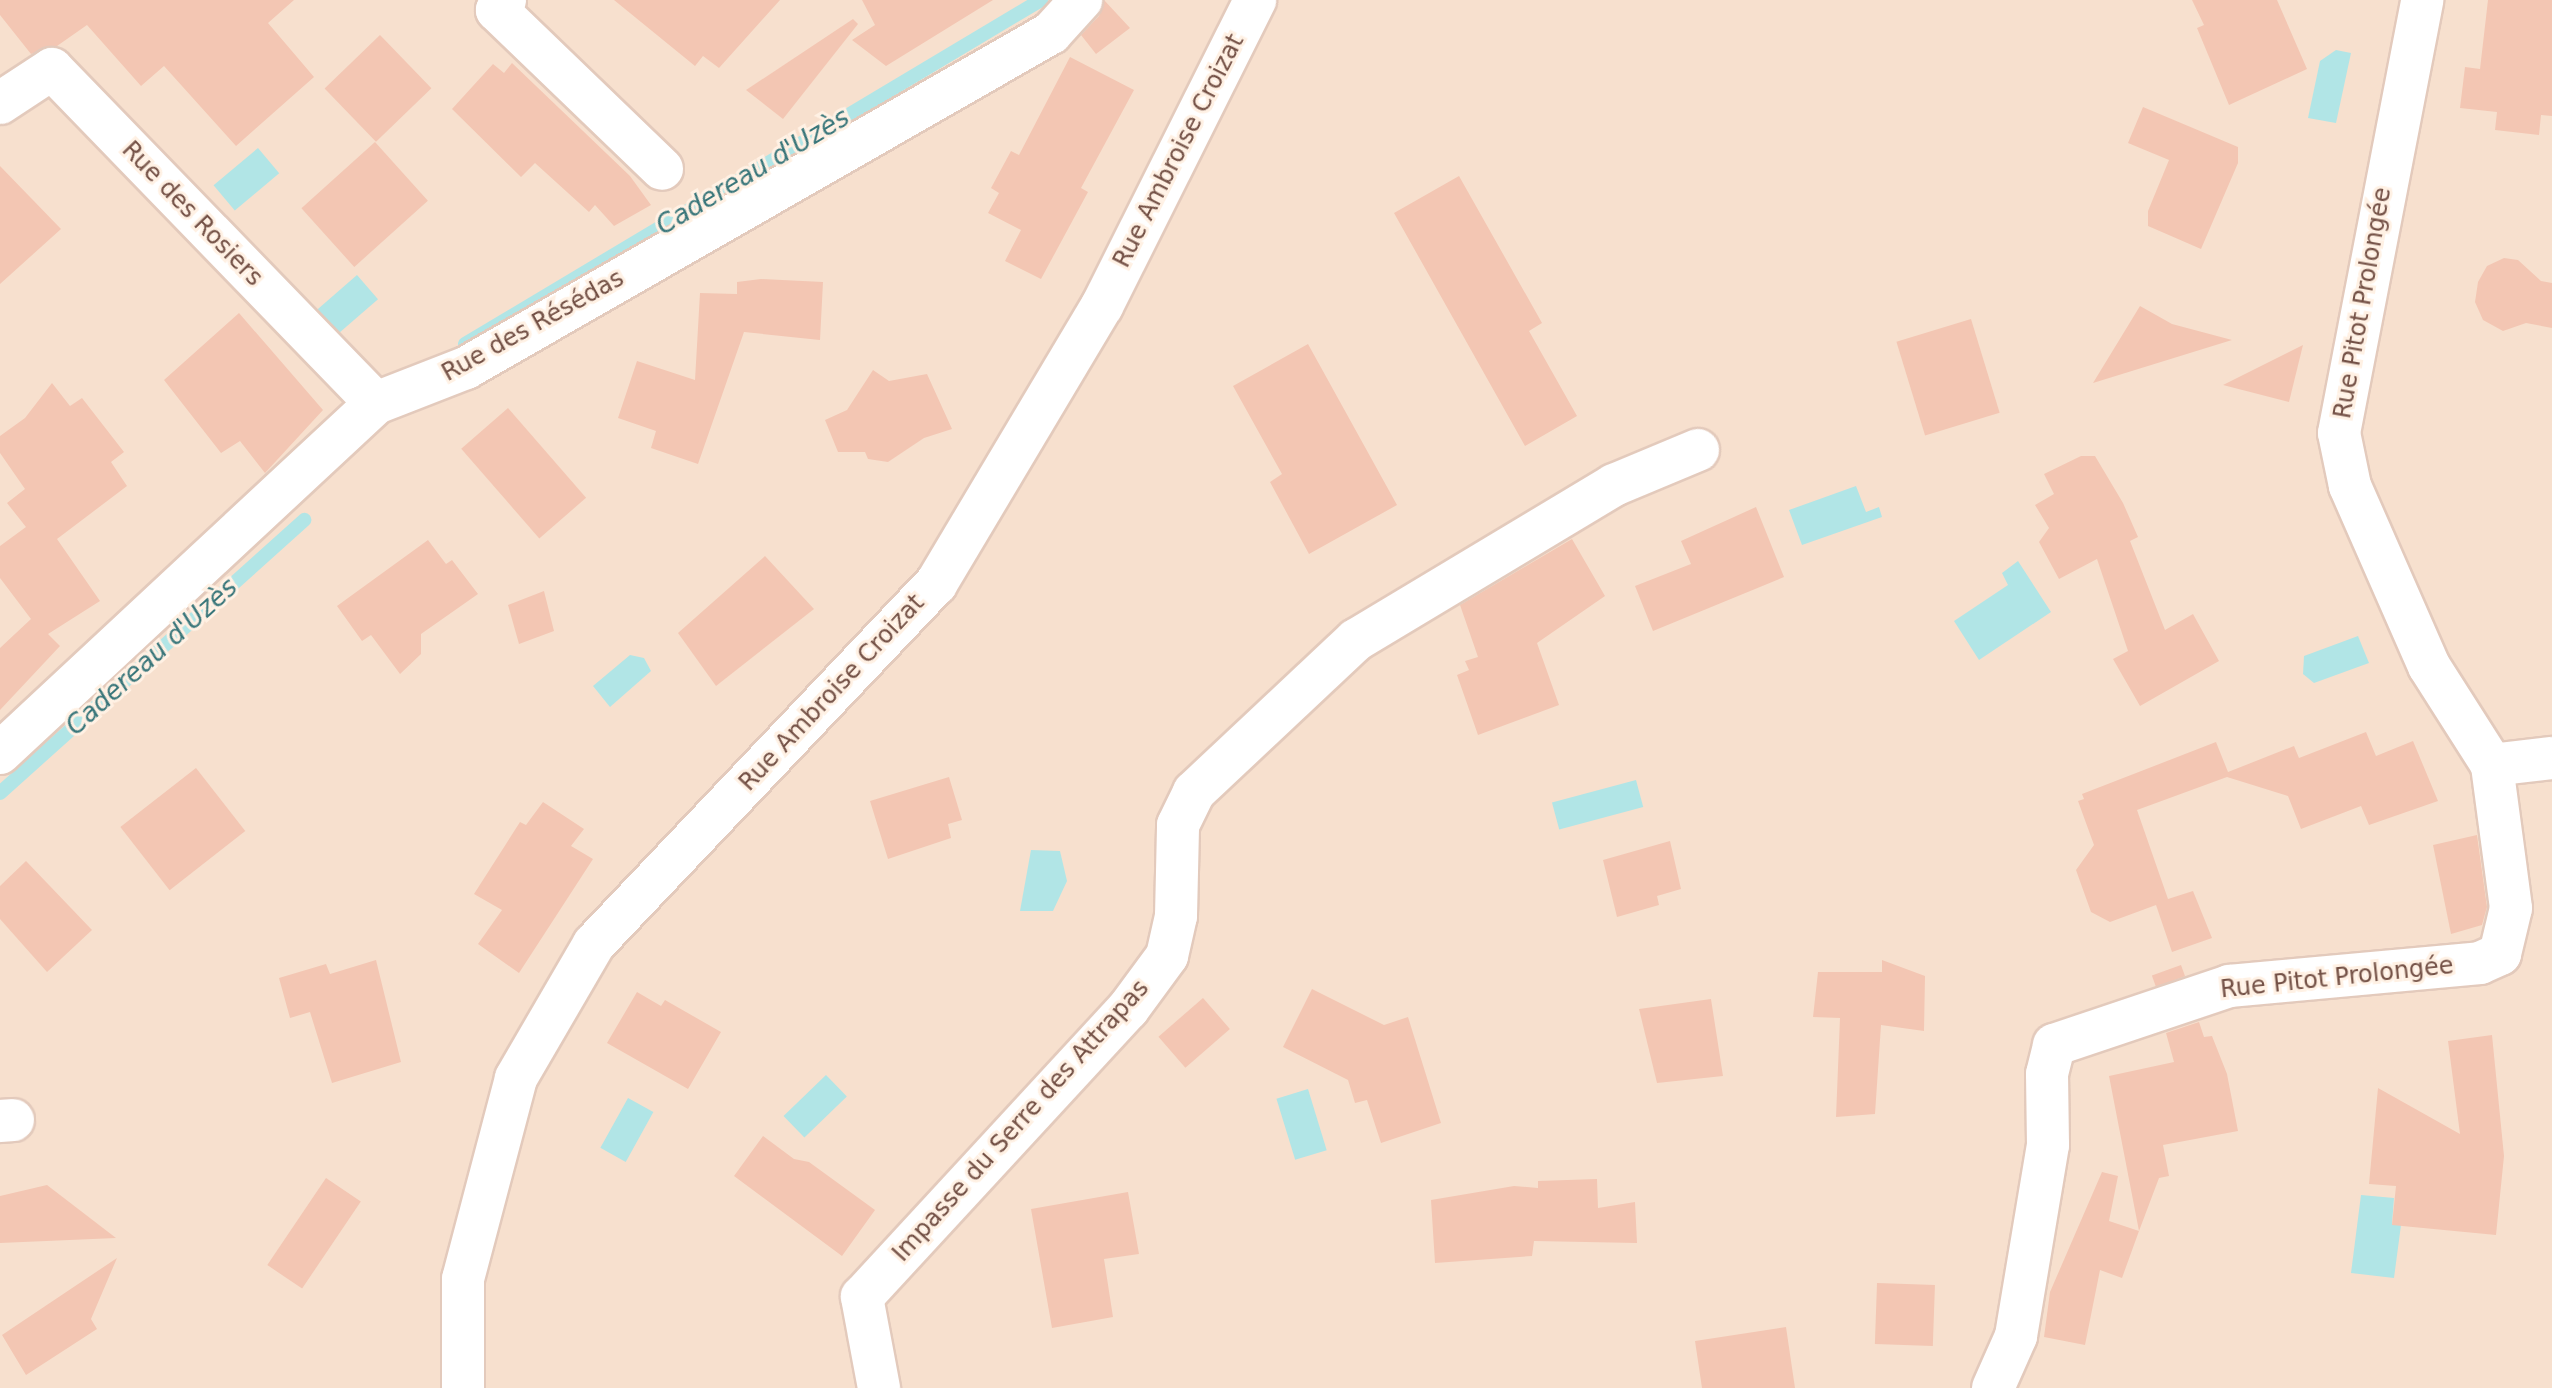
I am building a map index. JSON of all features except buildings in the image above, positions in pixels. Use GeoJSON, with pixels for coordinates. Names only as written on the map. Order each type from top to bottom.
{"type":"FeatureCollection","features":[{"type":"Feature","properties":{"kind":"street"},"geometry":{"type":"LineString","coordinates":[[505,0],[497,10],[662,169]]}},
{"type":"Feature","properties":{"kind":"street","name":"Rue des Résédas"},"geometry":{"type":"LineString","coordinates":[[0,753],[376,403],[466,368],[1051,33],[1081,0]]}},
{"type":"Feature","properties":{"kind":"street","name":"Rue Ambroise Croizat"},"geometry":{"type":"LineString","coordinates":[[463,1388],[463,1279],[524,1065],[594,944],[936,584],[1102,306],[1255,0]]}},
{"type":"Feature","properties":{"kind":"street","name":"Rue Pitot Prolongée"},"geometry":{"type":"LineString","coordinates":[[1993,1388],[2019,1322],[2048,1145],[2047,1074],[2054,1045],[2229,986],[2480,963],[2500,954],[2511,908],[2492,765],[2429,666],[2350,486],[2339,433],[2422,0]]}},
{"type":"Feature","properties":{"kind":"street","name":"Rue des Rosiers"},"geometry":{"type":"LineString","coordinates":[[0,103],[52,69],[376,403]]}},
{"type":"Feature","properties":{"kind":"street","name":"Impasse du Serre des Attrapas"},"geometry":{"type":"LineString","coordinates":[[879,1388],[862,1297],[1128,1009],[1167,956],[1176,916],[1178,825],[1194,792],[1356,640],[1614,485],[1698,450]]}},
{"type":"Feature","properties":{"kind":"street"},"geometry":{"type":"LineString","coordinates":[[2492,765],[2552,758]]}},
{"type":"Feature","properties":{"kind":"shaded area"},"geometry":{"type":"Polygon","coordinates":[[[0,0],[2552,0],[2552,1388],[0,1388],[0,0]]]}},
{"type":"Feature","properties":{"kind":"water"},"geometry":{"type":"Polygon","coordinates":[[[2336,50],[2351,53],[2336,123],[2308,118],[2320,61],[2336,50]]]}},
{"type":"Feature","properties":{"kind":"water"},"geometry":{"type":"Polygon","coordinates":[[[258,148],[279,173],[235,211],[214,185],[258,148]]]}},
{"type":"Feature","properties":{"kind":"water"},"geometry":{"type":"Polygon","coordinates":[[[357,275],[378,299],[331,340],[310,316],[357,275]]]}},
{"type":"Feature","properties":{"kind":"water"},"geometry":{"type":"Polygon","coordinates":[[[1856,486],[1866,512],[1879,507],[1882,517],[1802,545],[1789,510],[1856,486]]]}},
{"type":"Feature","properties":{"kind":"water"},"geometry":{"type":"Polygon","coordinates":[[[2018,561],[2051,612],[1979,660],[1954,621],[2008,585],[2002,573],[2018,561]]]}},
{"type":"Feature","properties":{"kind":"water"},"geometry":{"type":"Polygon","coordinates":[[[2358,636],[2369,663],[2314,683],[2303,674],[2304,656],[2358,636]]]}},
{"type":"Feature","properties":{"kind":"water"},"geometry":{"type":"Polygon","coordinates":[[[630,655],[644,658],[651,671],[610,707],[593,686],[630,655]]]}},
{"type":"Feature","properties":{"kind":"water"},"geometry":{"type":"Polygon","coordinates":[[[1636,780],[1643,807],[1559,830],[1552,803],[1636,780]]]}},
{"type":"Feature","properties":{"kind":"water"},"geometry":{"type":"Polygon","coordinates":[[[1031,850],[1060,851],[1067,881],[1053,911],[1020,911],[1031,850]]]}},
{"type":"Feature","properties":{"kind":"water"},"geometry":{"type":"Polygon","coordinates":[[[826,1075],[847,1097],[804,1138],[784,1116],[826,1075]]]}},
{"type":"Feature","properties":{"kind":"water"},"geometry":{"type":"Polygon","coordinates":[[[1308,1089],[1327,1150],[1295,1160],[1276,1099],[1308,1089]]]}},
{"type":"Feature","properties":{"kind":"water"},"geometry":{"type":"Polygon","coordinates":[[[628,1098],[653,1112],[626,1162],[600,1148],[628,1098]]]}},
{"type":"Feature","properties":{"kind":"water"},"geometry":{"type":"Polygon","coordinates":[[[2361,1195],[2394,1198],[2392,1224],[2401,1225],[2394,1278],[2351,1273],[2361,1195]]]}},
{"type":"Feature","properties":{"kind":"waterway","name":"Cadereau d'Uzès"},"geometry":{"type":"LineString","coordinates":[[465,344],[1041,0]]}},
{"type":"Feature","properties":{"kind":"waterway","name":"Cadereau d'Uzès"},"geometry":{"type":"LineString","coordinates":[[0,793],[304,520]]}}]}
